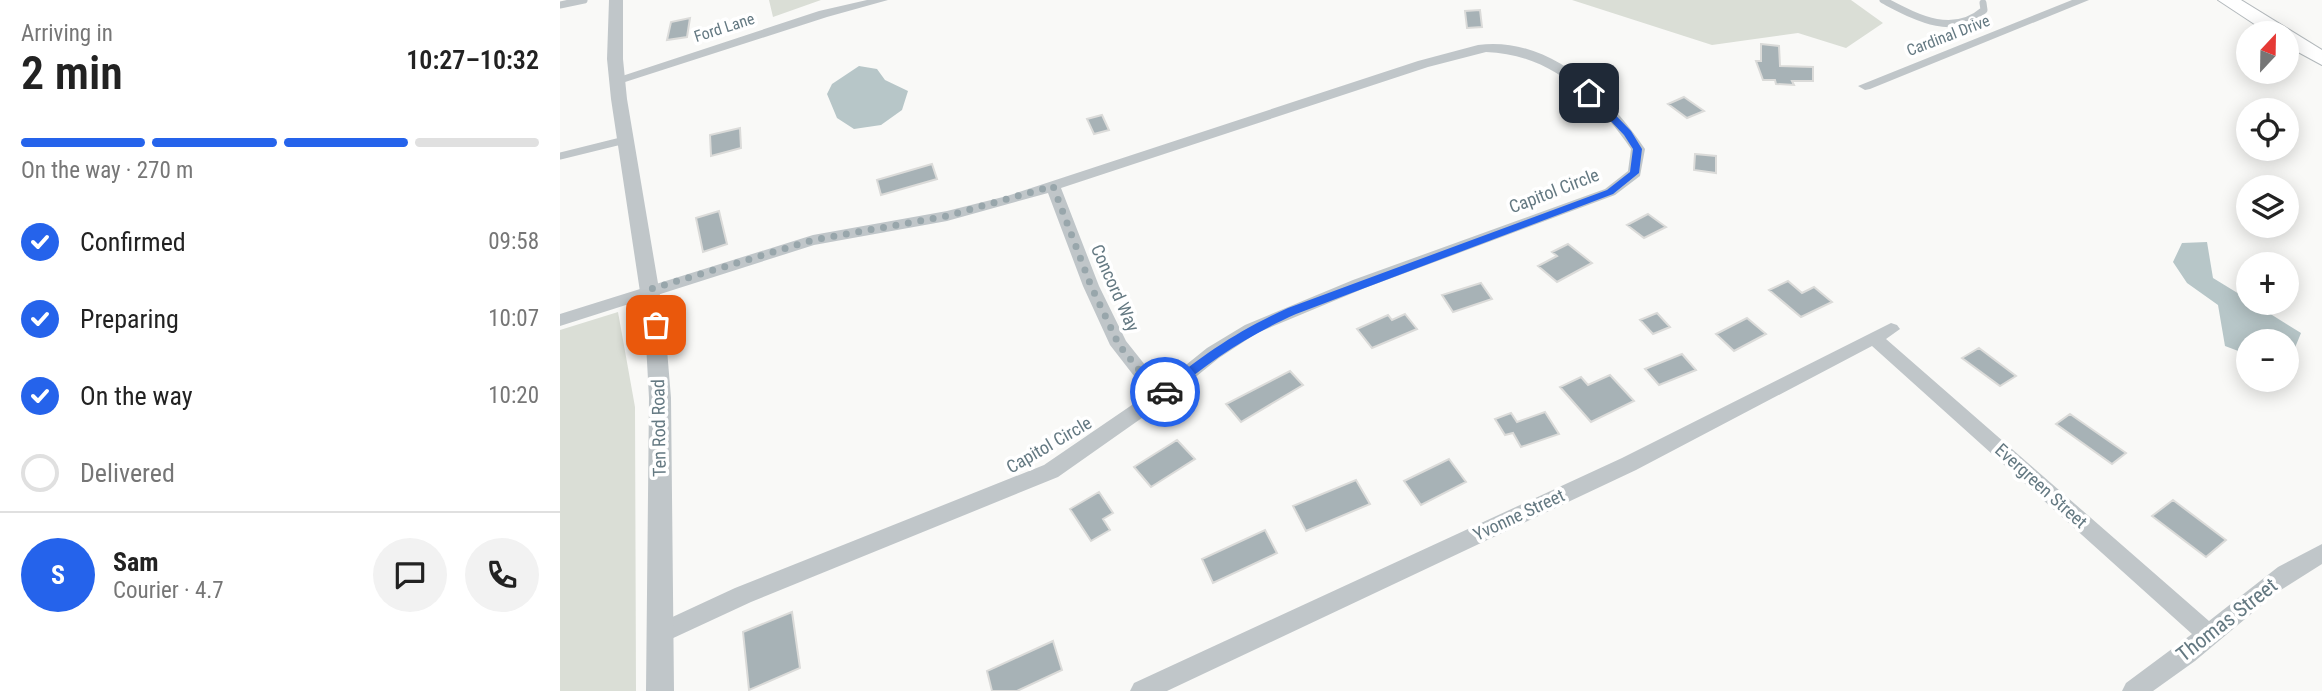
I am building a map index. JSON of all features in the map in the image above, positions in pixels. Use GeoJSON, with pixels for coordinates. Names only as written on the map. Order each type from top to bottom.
{"type":"FeatureCollection","features":[{"type":"Feature","properties":{"kind":"highway"},"geometry":{"type":"LineString","coordinates":[[2231,0],[2263,21]]}},
{"type":"Feature","properties":{"kind":"highway"},"geometry":{"type":"LineString","coordinates":[[2300,45],[2322,59]]}},
{"type":"Feature","properties":{"kind":"street","name":"Ten Rod Road"},"geometry":{"type":"LineString","coordinates":[[616,0],[617,80],[651,289],[660,398],[660,691]]}},
{"type":"Feature","properties":{"kind":"street","name":"Ford Lane"},"geometry":{"type":"LineString","coordinates":[[617,80],[822,14],[882,0]]}},
{"type":"Feature","properties":{"kind":"street","name":"Cardinal Drive"},"geometry":{"type":"LineString","coordinates":[[1865,86],[2083,0]]}},
{"type":"Feature","properties":{"kind":"street","name":"Capitol Circle"},"geometry":{"type":"LineString","coordinates":[[560,320],[651,289],[813,240],[947,216],[1053,186],[1423,64],[1486,48],[1521,50],[1551,62],[1609,112],[1638,149],[1635,173],[1610,192],[1359,285],[1251,329],[1213,353],[1160,396],[1051,471],[919,527],[743,595],[661,633]]}},
{"type":"Feature","properties":{"kind":"street","name":"Concord Way"},"geometry":{"type":"LineString","coordinates":[[1053,186],[1091,286],[1119,345],[1160,396]]}},
{"type":"Feature","properties":{"kind":"street","name":"Evergreen Street"},"geometry":{"type":"LineString","coordinates":[[1882,333],[2208,634]]}},
{"type":"Feature","properties":{"kind":"street","name":"Yvonne Street"},"geometry":{"type":"LineString","coordinates":[[1142,691],[1629,464],[1882,333]]}},
{"type":"Feature","properties":{"kind":"street","name":"Thomas Street"},"geometry":{"type":"LineString","coordinates":[[2134,691],[2263,589],[2298,565],[2322,553]]}},
{"type":"Feature","properties":{"kind":"lane"},"geometry":{"type":"LineString","coordinates":[[560,5],[584,0]]}},
{"type":"Feature","properties":{"kind":"lane"},"geometry":{"type":"LineString","coordinates":[[1883,0],[1924,20],[1949,24],[1961,23],[1980,14],[1984,9],[1981,1],[1991,0]]}},
{"type":"Feature","properties":{"kind":"lane"},"geometry":{"type":"LineString","coordinates":[[560,156],[625,140]]}},
{"type":"Feature","properties":{"kind":"shaded area"},"geometry":{"type":"Polygon","coordinates":[[[769,0],[821,0],[773,17],[769,0]]]}},
{"type":"Feature","properties":{"kind":"shaded area"},"geometry":{"type":"Polygon","coordinates":[[[1572,0],[1851,0],[1883,23],[1846,48],[1798,33],[1712,45],[1572,0]]]}},
{"type":"Feature","properties":{"kind":"shaded area"},"geometry":{"type":"Polygon","coordinates":[[[859,66],[877,69],[885,80],[908,91],[902,110],[881,125],[854,129],[837,118],[827,94],[832,84],[859,66]]]}},
{"type":"Feature","properties":{"kind":"shaded area"},"geometry":{"type":"Polygon","coordinates":[[[2207,242],[2213,278],[2236,292],[2236,315],[2272,315],[2295,329],[2236,329],[2236,350],[2225,346],[2218,305],[2187,283],[2173,262],[2182,243],[2207,242]]]}},
{"type":"Feature","properties":{"kind":"shaded area"},"geometry":{"type":"Polygon","coordinates":[[[618,312],[635,407],[636,691],[560,691],[560,330],[618,312]]]}},
{"type":"Feature","properties":{"kind":"building"},"geometry":{"type":"Polygon","coordinates":[[[1480,10],[1482,27],[1467,28],[1465,11],[1480,10]]]}},
{"type":"Feature","properties":{"kind":"building"},"geometry":{"type":"Polygon","coordinates":[[[690,18],[687,37],[667,40],[671,22],[690,18]]]}},
{"type":"Feature","properties":{"kind":"building"},"geometry":{"type":"Polygon","coordinates":[[[1761,44],[1779,46],[1780,66],[1813,67],[1813,81],[1792,81],[1794,85],[1763,80],[1756,61],[1761,61],[1761,44]]]}},
{"type":"Feature","properties":{"kind":"building"},"geometry":{"type":"Polygon","coordinates":[[[1684,97],[1704,111],[1687,118],[1668,104],[1684,97]]]}},
{"type":"Feature","properties":{"kind":"building"},"geometry":{"type":"Polygon","coordinates":[[[1102,115],[1109,130],[1094,134],[1087,119],[1102,115]]]}},
{"type":"Feature","properties":{"kind":"building"},"geometry":{"type":"Polygon","coordinates":[[[740,128],[741,148],[711,156],[710,135],[740,128]]]}},
{"type":"Feature","properties":{"kind":"building"},"geometry":{"type":"Polygon","coordinates":[[[1695,154],[1716,156],[1716,173],[1694,170],[1695,154]]]}},
{"type":"Feature","properties":{"kind":"building"},"geometry":{"type":"Polygon","coordinates":[[[932,164],[937,179],[881,195],[877,180],[932,164]]]}},
{"type":"Feature","properties":{"kind":"building"},"geometry":{"type":"Polygon","coordinates":[[[719,211],[727,244],[703,252],[696,218],[719,211]]]}},
{"type":"Feature","properties":{"kind":"building"},"geometry":{"type":"Polygon","coordinates":[[[1648,214],[1666,227],[1644,238],[1627,225],[1648,214]]]}},
{"type":"Feature","properties":{"kind":"building"},"geometry":{"type":"Polygon","coordinates":[[[1568,244],[1592,263],[1557,282],[1538,266],[1557,256],[1552,252],[1568,244]]]}},
{"type":"Feature","properties":{"kind":"building"},"geometry":{"type":"Polygon","coordinates":[[[1788,281],[1802,293],[1814,287],[1832,302],[1801,317],[1769,290],[1788,281]]]}},
{"type":"Feature","properties":{"kind":"building"},"geometry":{"type":"Polygon","coordinates":[[[1481,283],[1492,299],[1453,312],[1442,295],[1481,283]]]}},
{"type":"Feature","properties":{"kind":"building"},"geometry":{"type":"Polygon","coordinates":[[[1657,313],[1670,327],[1653,334],[1640,320],[1657,313]]]}},
{"type":"Feature","properties":{"kind":"building"},"geometry":{"type":"Polygon","coordinates":[[[1405,314],[1417,329],[1372,348],[1357,329],[1388,315],[1392,320],[1405,314]]]}},
{"type":"Feature","properties":{"kind":"building"},"geometry":{"type":"Polygon","coordinates":[[[1747,318],[1766,334],[1734,351],[1716,334],[1747,318]]]}},
{"type":"Feature","properties":{"kind":"building"},"geometry":{"type":"Polygon","coordinates":[[[1979,348],[2016,376],[2000,386],[1962,358],[1979,348]]]}},
{"type":"Feature","properties":{"kind":"building"},"geometry":{"type":"Polygon","coordinates":[[[1682,354],[1696,370],[1659,385],[1645,369],[1682,354]]]}},
{"type":"Feature","properties":{"kind":"building"},"geometry":{"type":"Polygon","coordinates":[[[1290,371],[1303,385],[1241,422],[1226,404],[1290,371]]]}},
{"type":"Feature","properties":{"kind":"building"},"geometry":{"type":"Polygon","coordinates":[[[1610,375],[1634,401],[1591,422],[1560,387],[1581,377],[1588,385],[1610,375]]]}},
{"type":"Feature","properties":{"kind":"building"},"geometry":{"type":"Polygon","coordinates":[[[1545,412],[1559,434],[1521,447],[1513,433],[1505,435],[1495,419],[1511,413],[1517,422],[1545,412]]]}},
{"type":"Feature","properties":{"kind":"building"},"geometry":{"type":"Polygon","coordinates":[[[2070,414],[2126,453],[2112,464],[2056,424],[2070,414]]]}},
{"type":"Feature","properties":{"kind":"building"},"geometry":{"type":"Polygon","coordinates":[[[1177,440],[1195,459],[1151,487],[1134,467],[1177,440]]]}},
{"type":"Feature","properties":{"kind":"building"},"geometry":{"type":"Polygon","coordinates":[[[1449,459],[1466,482],[1421,505],[1404,481],[1449,459]]]}},
{"type":"Feature","properties":{"kind":"building"},"geometry":{"type":"Polygon","coordinates":[[[1356,480],[1370,504],[1306,531],[1293,506],[1356,480]]]}},
{"type":"Feature","properties":{"kind":"building"},"geometry":{"type":"Polygon","coordinates":[[[1099,492],[1113,513],[1103,519],[1110,530],[1091,541],[1070,509],[1099,492]]]}},
{"type":"Feature","properties":{"kind":"building"},"geometry":{"type":"Polygon","coordinates":[[[2173,500],[2226,540],[2206,557],[2152,516],[2173,500]]]}},
{"type":"Feature","properties":{"kind":"building"},"geometry":{"type":"Polygon","coordinates":[[[1265,530],[1277,553],[1213,583],[1202,559],[1265,530]]]}},
{"type":"Feature","properties":{"kind":"building"},"geometry":{"type":"Polygon","coordinates":[[[792,612],[800,668],[749,690],[743,632],[792,612]]]}},
{"type":"Feature","properties":{"kind":"building"},"geometry":{"type":"Polygon","coordinates":[[[1053,641],[1062,670],[1017,691],[992,691],[987,671],[1053,641]]]}},
{"type":"Feature","properties":{"kind":"way so far"},"geometry":{"type":"LineString","coordinates":[[656,325],[651,289],[813,240],[947,216],[1053,186],[1091,286],[1119,345],[1160,396],[1165,392]]}},
{"type":"Feature","properties":{"kind":"route"},"geometry":{"type":"LineString","coordinates":[[1165,392],[1213,353],[1251,329],[1359,285],[1610,192],[1635,173],[1638,149],[1628,133],[1589,93]]}}]}
